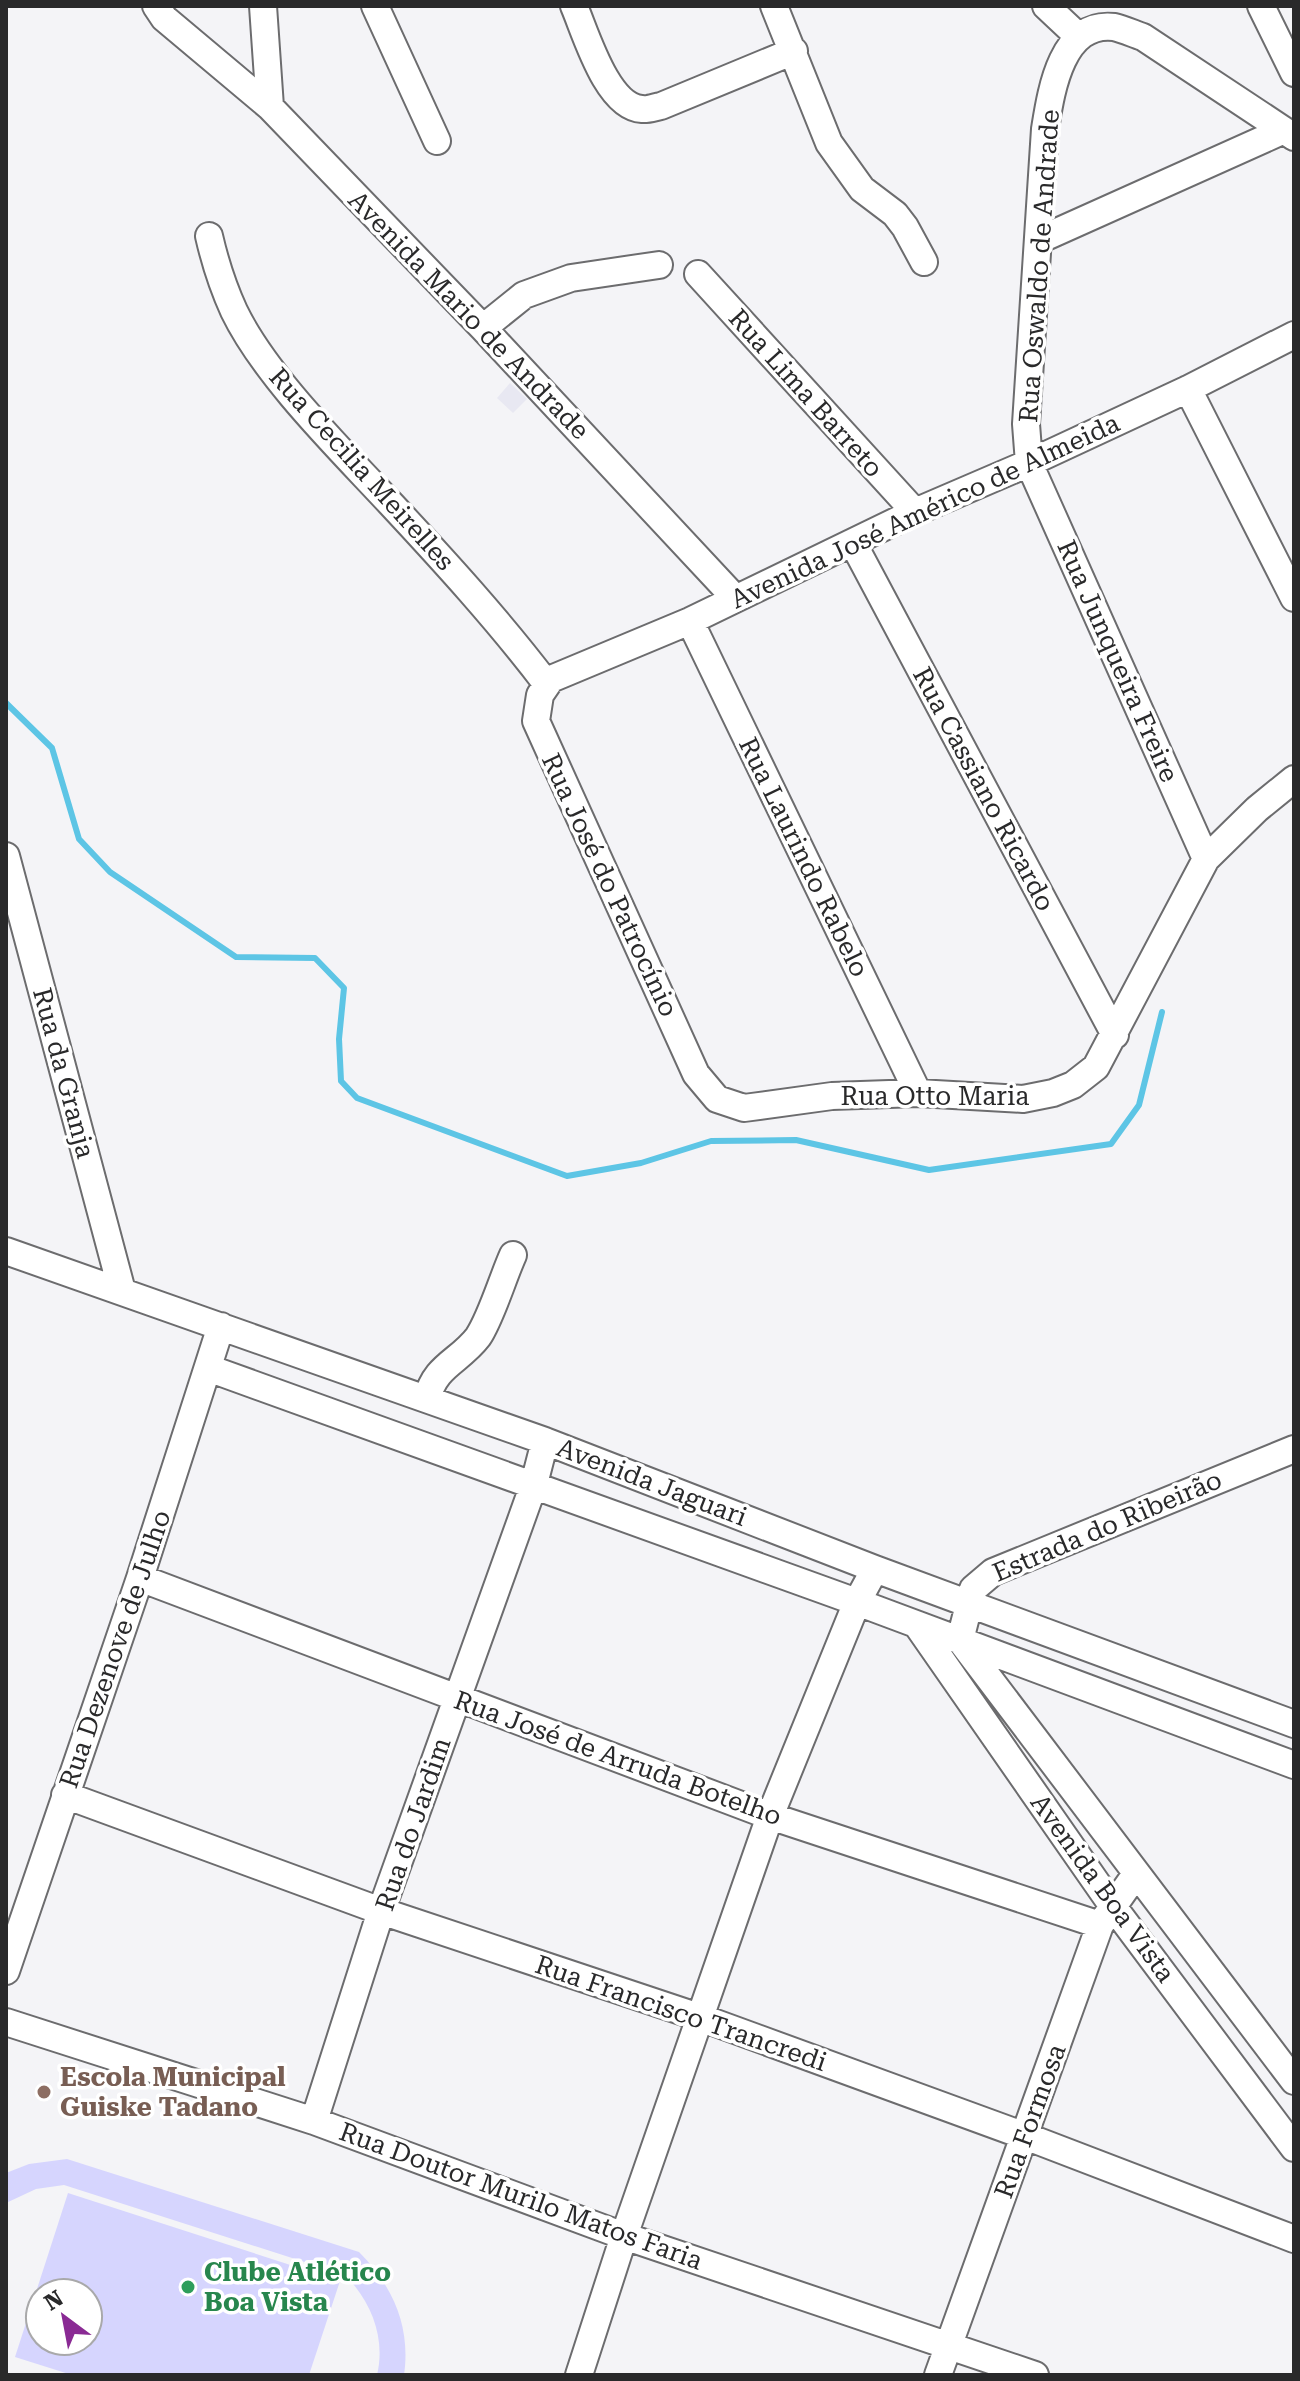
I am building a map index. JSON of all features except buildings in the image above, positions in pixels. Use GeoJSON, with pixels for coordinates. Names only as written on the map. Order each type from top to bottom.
{"type":"FeatureCollection","features":[{"type":"Feature","properties":{"kind":"street","name":"Avenida Mario de Andrade"},"geometry":{"type":"LineString","coordinates":[[156,6],[164,18],[270,107],[483,328],[735,598]]}},
{"type":"Feature","properties":{"kind":"street"},"geometry":{"type":"LineString","coordinates":[[263,6],[270,107]]}},
{"type":"Feature","properties":{"kind":"street"},"geometry":{"type":"LineString","coordinates":[[375,6],[437,141]]}},
{"type":"Feature","properties":{"kind":"street"},"geometry":{"type":"LineString","coordinates":[[574,6],[608,83],[619,98],[642,109],[661,106],[794,51]]}},
{"type":"Feature","properties":{"kind":"street"},"geometry":{"type":"LineString","coordinates":[[774,6],[829,143],[862,189],[895,214],[924,262]]}},
{"type":"Feature","properties":{"kind":"street"},"geometry":{"type":"LineString","coordinates":[[1046,6],[1079,37],[1098,27],[1115,27],[1143,37],[1288,134]]}},
{"type":"Feature","properties":{"kind":"street"},"geometry":{"type":"LineString","coordinates":[[1261,6],[1294,73]]}},
{"type":"Feature","properties":{"kind":"street","name":"Rua Oswaldo de Andrade"},"geometry":{"type":"LineString","coordinates":[[1029,463],[1026,424],[1045,129],[1050,98],[1064,56],[1079,37]]}},
{"type":"Feature","properties":{"kind":"street"},"geometry":{"type":"LineString","coordinates":[[1039,240],[1288,134]]}},
{"type":"Feature","properties":{"kind":"street","name":"Rua Cecilia Meirelles"},"geometry":{"type":"LineString","coordinates":[[209,236],[218,273],[235,314],[260,353],[296,399],[549,681]]}},
{"type":"Feature","properties":{"kind":"street"},"geometry":{"type":"LineString","coordinates":[[483,328],[524,295],[571,278],[659,265]]}},
{"type":"Feature","properties":{"kind":"street","name":"Rua Lima Barreto"},"geometry":{"type":"LineString","coordinates":[[698,274],[915,512]]}},
{"type":"Feature","properties":{"kind":"street","name":"Avenida José Américo de Almeida"},"geometry":{"type":"LineString","coordinates":[[549,681],[690,621],[915,512],[1188,389],[1294,335]]}},
{"type":"Feature","properties":{"kind":"street"},"geometry":{"type":"LineString","coordinates":[[1188,389],[1284,552],[1294,598]]}},
{"type":"Feature","properties":{"kind":"street","name":"Rua Junqueira Freire"},"geometry":{"type":"LineString","coordinates":[[1029,463],[1206,859]]}},
{"type":"Feature","properties":{"kind":"street","name":"Rua Cassiano Ricardo"},"geometry":{"type":"LineString","coordinates":[[853,543],[1115,1035]]}},
{"type":"Feature","properties":{"kind":"street","name":"Rua Laurindo Rabelo"},"geometry":{"type":"LineString","coordinates":[[690,621],[918,1093]]}},
{"type":"Feature","properties":{"kind":"street","name":"Rua José do Patrocínio"},"geometry":{"type":"LineString","coordinates":[[549,681],[537,705],[536,721],[540,733],[696,1074],[707,1089]]}},
{"type":"Feature","properties":{"kind":"street","name":"Rua Otto Maria"},"geometry":{"type":"LineString","coordinates":[[707,1089],[729,1105],[744,1108],[832,1096],[918,1093],[1023,1099],[1073,1085],[1096,1067],[1115,1035],[1206,859],[1257,809],[1294,779]]}},
{"type":"Feature","properties":{"kind":"street","name":"Rua da Granja"},"geometry":{"type":"LineString","coordinates":[[6,856],[122,1291]]}},
{"type":"Feature","properties":{"kind":"street","name":"Avenida Jaguari"},"geometry":{"type":"LineString","coordinates":[[6,1251],[545,1441],[875,1569],[1294,1724]]}},
{"type":"Feature","properties":{"kind":"street"},"geometry":{"type":"LineString","coordinates":[[427,1399],[430,1384],[441,1369],[479,1335],[513,1255]]}},
{"type":"Feature","properties":{"kind":"street","name":"Rua Dezenove de Julho"},"geometry":{"type":"LineString","coordinates":[[6,1971],[140,1578],[221,1326]]}},
{"type":"Feature","properties":{"kind":"street","name":"Avenida Jaguari"},"geometry":{"type":"LineString","coordinates":[[208,1368],[857,1602],[1294,1765]]}},
{"type":"Feature","properties":{"kind":"street","name":"Rua do Jardim"},"geometry":{"type":"LineString","coordinates":[[314,2121],[381,1911],[534,1484],[545,1441]]}},
{"type":"Feature","properties":{"kind":"street","name":"Estrada do Ribeirão"},"geometry":{"type":"LineString","coordinates":[[960,1640],[973,1589],[993,1572],[1294,1449]]}},
{"type":"Feature","properties":{"kind":"street"},"geometry":{"type":"LineString","coordinates":[[579,2375],[770,1816],[857,1602],[875,1569]]}},
{"type":"Feature","properties":{"kind":"street","name":"Rua José de Arruda Botelho"},"geometry":{"type":"LineString","coordinates":[[140,1578],[770,1816],[1106,1915]]}},
{"type":"Feature","properties":{"kind":"street","name":"Avenida Boa Vista"},"geometry":{"type":"LineString","coordinates":[[917,1625],[1106,1915],[1294,2148]]}},
{"type":"Feature","properties":{"kind":"street","name":"Avenida Boa Vista"},"geometry":{"type":"LineString","coordinates":[[960,1640],[1294,2081]]}},
{"type":"Feature","properties":{"kind":"street","name":"Rua Francisco Trancredi"},"geometry":{"type":"LineString","coordinates":[[65,1795],[381,1911],[702,2018],[1025,2136],[1294,2239]]}},
{"type":"Feature","properties":{"kind":"street","name":"Rua Formosa"},"geometry":{"type":"LineString","coordinates":[[938,2375],[1106,1915],[1136,1874]]}},
{"type":"Feature","properties":{"kind":"street","name":"Rua Doutor Murilo Matos Faria"},"geometry":{"type":"LineString","coordinates":[[6,2022],[314,2121],[624,2236],[1035,2375]]}},
{"type":"Feature","properties":{"kind":"shaded area"},"geometry":{"type":"Polygon","coordinates":[[[510,383],[527,399],[513,413],[497,398],[510,383]]]}},
{"type":"Feature","properties":{"kind":"shaded area"},"geometry":{"type":"Polygon","coordinates":[[[67,2159],[359,2252],[381,2279],[397,2308],[405,2340],[404,2375],[377,2375],[379,2347],[374,2321],[362,2296],[345,2275],[64,2185],[36,2189],[6,2203],[6,2173],[29,2164],[67,2159]]]}},
{"type":"Feature","properties":{"kind":"shaded area","name":"Clube Atlético Boa Vista"},"geometry":{"type":"Polygon","coordinates":[[[68,2193],[340,2281],[309,2375],[72,2375],[15,2357],[24,2329],[24,2357],[104,2357],[104,2277],[41,2277],[68,2193]]]}},
{"type":"Feature","properties":{"kind":"waterway"},"geometry":{"type":"LineString","coordinates":[[6,703],[52,748],[79,839],[110,872],[236,957],[315,958],[344,988],[339,1039],[341,1081],[357,1098],[567,1176],[641,1163],[711,1141],[796,1140],[929,1170],[1111,1144],[1139,1105],[1162,1012]]}},
{"type":"Feature","properties":{"kind":"place","name":"Escola Municipal Guiske Tadano"},"geometry":{"type":"Point","coordinates":[44,2092]}},
{"type":"Feature","properties":{"kind":"place","name":"Clube Atlético Boa Vista"},"geometry":{"type":"Point","coordinates":[188,2287]}}]}
